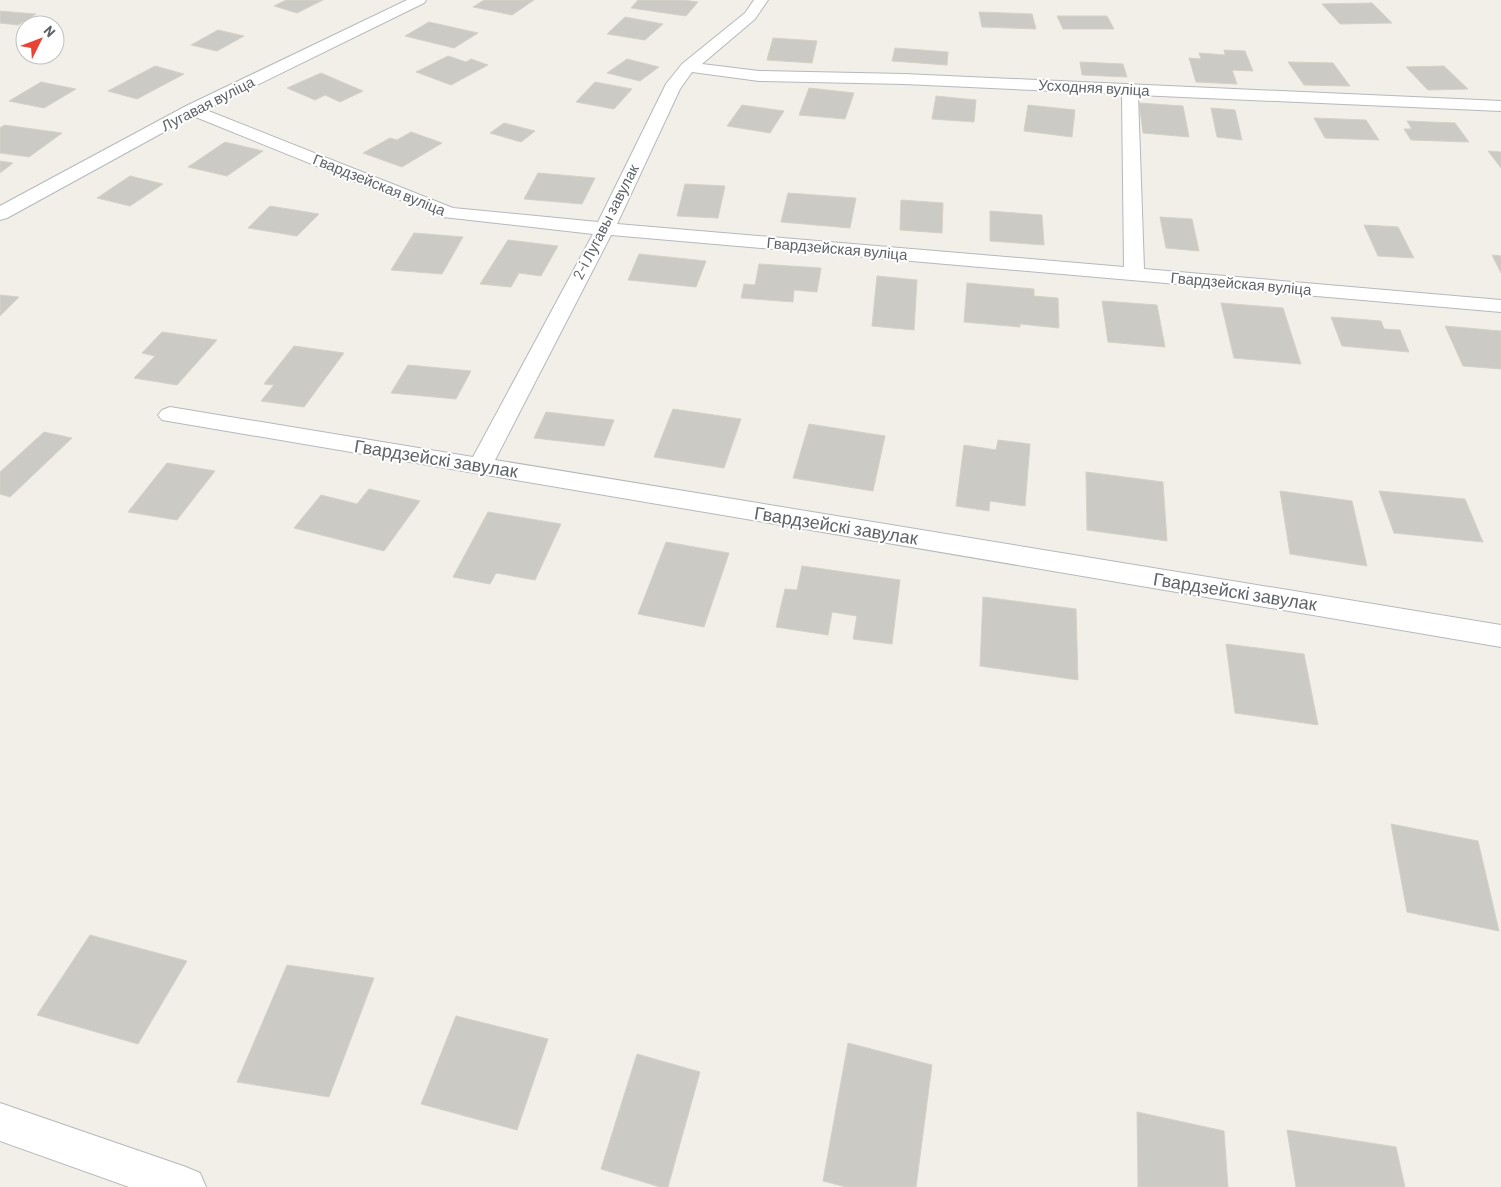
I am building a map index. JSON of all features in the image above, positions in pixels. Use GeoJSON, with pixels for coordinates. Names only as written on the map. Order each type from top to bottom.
{"type":"FeatureCollection","features":[{"type":"Feature","properties":{"kind":"street","name":"Лугавая вуліца"},"geometry":{"type":"LineString","coordinates":[[0,214],[192,110],[419,0]]}},
{"type":"Feature","properties":{"kind":"street","name":"2-і Лугавы завулак"},"geometry":{"type":"LineString","coordinates":[[480,466],[605,229],[672,88],[688,67],[750,16],[760,0]]}},
{"type":"Feature","properties":{"kind":"street","name":"Усходняя вуліца"},"geometry":{"type":"LineString","coordinates":[[688,67],[760,76],[904,79],[1501,106]]}},
{"type":"Feature","properties":{"kind":"street"},"geometry":{"type":"LineString","coordinates":[[1130,90],[1134,275]]}},
{"type":"Feature","properties":{"kind":"street","name":"Гвардзейская вуліца"},"geometry":{"type":"LineString","coordinates":[[192,110],[450,214],[1501,306]]}},
{"type":"Feature","properties":{"kind":"street","name":"Гвардзейскі завулак"},"geometry":{"type":"LineString","coordinates":[[170,415],[1501,636]]}},
{"type":"Feature","properties":{"kind":"street"},"geometry":{"type":"LineString","coordinates":[[0,1122],[186,1187]]}},
{"type":"Feature","properties":{"kind":"building"},"geometry":{"type":"Polygon","coordinates":[[[286,0],[323,0],[297,13],[274,6],[286,0]]]}},
{"type":"Feature","properties":{"kind":"building"},"geometry":{"type":"Polygon","coordinates":[[[484,0],[534,0],[512,15],[473,7],[484,0]]]}},
{"type":"Feature","properties":{"kind":"building"},"geometry":{"type":"Polygon","coordinates":[[[638,0],[698,2],[686,16],[631,8],[638,0]]]}},
{"type":"Feature","properties":{"kind":"building"},"geometry":{"type":"Polygon","coordinates":[[[1372,3],[1392,23],[1340,24],[1322,4],[1372,3]]]}},
{"type":"Feature","properties":{"kind":"building"},"geometry":{"type":"Polygon","coordinates":[[[0,11],[36,14],[15,15],[15,25],[0,23],[0,11]]]}},
{"type":"Feature","properties":{"kind":"building"},"geometry":{"type":"Polygon","coordinates":[[[979,12],[1032,14],[1036,29],[982,27],[979,12]]]}},
{"type":"Feature","properties":{"kind":"building"},"geometry":{"type":"Polygon","coordinates":[[[1057,16],[1107,16],[1114,29],[1063,29],[1057,16]]]}},
{"type":"Feature","properties":{"kind":"building"},"geometry":{"type":"Polygon","coordinates":[[[625,17],[663,24],[645,40],[607,34],[625,17]]]}},
{"type":"Feature","properties":{"kind":"building"},"geometry":{"type":"Polygon","coordinates":[[[429,22],[478,33],[454,48],[405,36],[429,22]]]}},
{"type":"Feature","properties":{"kind":"building"},"geometry":{"type":"Polygon","coordinates":[[[218,30],[244,36],[217,51],[191,45],[218,30]]]}},
{"type":"Feature","properties":{"kind":"building"},"geometry":{"type":"Polygon","coordinates":[[[773,38],[817,41],[812,63],[767,60],[773,38]]]}},
{"type":"Feature","properties":{"kind":"building"},"geometry":{"type":"Polygon","coordinates":[[[895,48],[948,52],[947,65],[892,61],[895,48]]]}},
{"type":"Feature","properties":{"kind":"building"},"geometry":{"type":"Polygon","coordinates":[[[1224,50],[1245,51],[1253,71],[1232,70],[1237,84],[1196,82],[1189,58],[1201,59],[1199,53],[1225,55],[1224,50]]]}},
{"type":"Feature","properties":{"kind":"building"},"geometry":{"type":"Polygon","coordinates":[[[448,56],[466,62],[471,59],[488,65],[451,85],[416,72],[448,56]]]}},
{"type":"Feature","properties":{"kind":"building"},"geometry":{"type":"Polygon","coordinates":[[[627,59],[659,67],[640,81],[607,73],[627,59]]]}},
{"type":"Feature","properties":{"kind":"building"},"geometry":{"type":"Polygon","coordinates":[[[1080,62],[1123,64],[1127,77],[1082,75],[1080,62]]]}},
{"type":"Feature","properties":{"kind":"building"},"geometry":{"type":"Polygon","coordinates":[[[1288,62],[1333,63],[1350,86],[1304,85],[1288,62]]]}},
{"type":"Feature","properties":{"kind":"building"},"geometry":{"type":"Polygon","coordinates":[[[155,66],[184,74],[137,99],[108,91],[155,66]]]}},
{"type":"Feature","properties":{"kind":"building"},"geometry":{"type":"Polygon","coordinates":[[[1444,66],[1468,89],[1428,90],[1406,67],[1444,66]]]}},
{"type":"Feature","properties":{"kind":"building"},"geometry":{"type":"Polygon","coordinates":[[[321,73],[363,91],[340,102],[325,95],[315,100],[287,88],[321,73]]]}},
{"type":"Feature","properties":{"kind":"building"},"geometry":{"type":"Polygon","coordinates":[[[41,82],[76,89],[44,108],[9,101],[41,82]]]}},
{"type":"Feature","properties":{"kind":"building"},"geometry":{"type":"Polygon","coordinates":[[[595,82],[632,89],[614,109],[576,102],[595,82]]]}},
{"type":"Feature","properties":{"kind":"building"},"geometry":{"type":"Polygon","coordinates":[[[809,88],[854,93],[845,119],[799,115],[809,88]]]}},
{"type":"Feature","properties":{"kind":"building"},"geometry":{"type":"Polygon","coordinates":[[[936,96],[976,100],[974,122],[932,119],[936,96]]]}},
{"type":"Feature","properties":{"kind":"building"},"geometry":{"type":"Polygon","coordinates":[[[1139,103],[1183,106],[1189,137],[1143,133],[1139,103]]]}},
{"type":"Feature","properties":{"kind":"building"},"geometry":{"type":"Polygon","coordinates":[[[742,105],[784,111],[770,133],[727,126],[742,105]]]}},
{"type":"Feature","properties":{"kind":"building"},"geometry":{"type":"Polygon","coordinates":[[[1028,105],[1075,110],[1072,137],[1024,131],[1028,105]]]}},
{"type":"Feature","properties":{"kind":"building"},"geometry":{"type":"Polygon","coordinates":[[[1211,108],[1235,110],[1242,140],[1217,137],[1211,108]]]}},
{"type":"Feature","properties":{"kind":"building"},"geometry":{"type":"Polygon","coordinates":[[[1314,118],[1366,120],[1379,140],[1325,138],[1314,118]]]}},
{"type":"Feature","properties":{"kind":"building"},"geometry":{"type":"Polygon","coordinates":[[[1407,121],[1455,123],[1469,142],[1411,140],[1404,129],[1412,129],[1407,121]]]}},
{"type":"Feature","properties":{"kind":"building"},"geometry":{"type":"Polygon","coordinates":[[[504,123],[535,131],[521,142],[490,133],[504,123]]]}},
{"type":"Feature","properties":{"kind":"building"},"geometry":{"type":"Polygon","coordinates":[[[4,125],[62,133],[29,157],[0,153],[0,128],[4,125]]]}},
{"type":"Feature","properties":{"kind":"building"},"geometry":{"type":"Polygon","coordinates":[[[411,132],[442,143],[402,167],[363,153],[390,138],[397,140],[411,132]]]}},
{"type":"Feature","properties":{"kind":"building"},"geometry":{"type":"Polygon","coordinates":[[[225,142],[263,151],[227,176],[188,167],[225,142]]]}},
{"type":"Feature","properties":{"kind":"building"},"geometry":{"type":"Polygon","coordinates":[[[1488,151],[1501,152],[1501,168],[1488,151]]]}},
{"type":"Feature","properties":{"kind":"building"},"geometry":{"type":"Polygon","coordinates":[[[0,161],[13,163],[0,173],[0,161]]]}},
{"type":"Feature","properties":{"kind":"building"},"geometry":{"type":"Polygon","coordinates":[[[538,173],[595,178],[582,204],[524,199],[538,173]]]}},
{"type":"Feature","properties":{"kind":"building"},"geometry":{"type":"Polygon","coordinates":[[[130,176],[163,184],[130,206],[97,198],[130,176]]]}},
{"type":"Feature","properties":{"kind":"building"},"geometry":{"type":"Polygon","coordinates":[[[685,184],[725,186],[718,218],[677,216],[685,184]]]}},
{"type":"Feature","properties":{"kind":"building"},"geometry":{"type":"Polygon","coordinates":[[[788,193],[856,198],[850,228],[781,222],[788,193]]]}},
{"type":"Feature","properties":{"kind":"building"},"geometry":{"type":"Polygon","coordinates":[[[901,200],[943,203],[942,233],[900,230],[901,200]]]}},
{"type":"Feature","properties":{"kind":"building"},"geometry":{"type":"Polygon","coordinates":[[[270,206],[319,214],[297,236],[248,228],[270,206]]]}},
{"type":"Feature","properties":{"kind":"building"},"geometry":{"type":"Polygon","coordinates":[[[990,211],[1042,215],[1044,245],[990,241],[990,211]]]}},
{"type":"Feature","properties":{"kind":"building"},"geometry":{"type":"Polygon","coordinates":[[[1160,217],[1192,219],[1199,251],[1166,248],[1160,217]]]}},
{"type":"Feature","properties":{"kind":"building"},"geometry":{"type":"Polygon","coordinates":[[[1364,225],[1398,227],[1414,258],[1378,256],[1364,225]]]}},
{"type":"Feature","properties":{"kind":"building"},"geometry":{"type":"Polygon","coordinates":[[[414,233],[463,237],[442,274],[391,270],[414,233]]]}},
{"type":"Feature","properties":{"kind":"building"},"geometry":{"type":"Polygon","coordinates":[[[508,240],[558,246],[541,276],[519,273],[511,287],[480,284],[508,240]]]}},
{"type":"Feature","properties":{"kind":"building"},"geometry":{"type":"Polygon","coordinates":[[[639,254],[706,261],[696,287],[628,280],[639,254]]]}},
{"type":"Feature","properties":{"kind":"building"},"geometry":{"type":"Polygon","coordinates":[[[1492,255],[1501,256],[1501,273],[1492,255]]]}},
{"type":"Feature","properties":{"kind":"building"},"geometry":{"type":"Polygon","coordinates":[[[759,264],[821,268],[817,292],[794,290],[793,302],[741,298],[744,284],[755,285],[759,264]]]}},
{"type":"Feature","properties":{"kind":"building"},"geometry":{"type":"Polygon","coordinates":[[[877,276],[917,280],[914,330],[872,326],[877,276]]]}},
{"type":"Feature","properties":{"kind":"building"},"geometry":{"type":"Polygon","coordinates":[[[967,283],[1034,289],[1034,296],[1058,298],[1059,328],[1020,324],[1020,327],[964,322],[967,283]]]}},
{"type":"Feature","properties":{"kind":"building"},"geometry":{"type":"Polygon","coordinates":[[[0,295],[19,297],[0,316],[0,295]]]}},
{"type":"Feature","properties":{"kind":"building"},"geometry":{"type":"Polygon","coordinates":[[[1102,301],[1157,305],[1165,347],[1108,342],[1102,301]]]}},
{"type":"Feature","properties":{"kind":"building"},"geometry":{"type":"Polygon","coordinates":[[[1221,303],[1283,308],[1301,364],[1234,358],[1221,303]]]}},
{"type":"Feature","properties":{"kind":"building"},"geometry":{"type":"Polygon","coordinates":[[[1331,317],[1381,321],[1384,329],[1400,330],[1409,352],[1342,346],[1331,317]]]}},
{"type":"Feature","properties":{"kind":"building"},"geometry":{"type":"Polygon","coordinates":[[[1445,326],[1501,331],[1501,369],[1463,366],[1445,326]]]}},
{"type":"Feature","properties":{"kind":"building"},"geometry":{"type":"Polygon","coordinates":[[[162,332],[217,340],[177,385],[134,378],[155,356],[142,353],[162,332]]]}},
{"type":"Feature","properties":{"kind":"building"},"geometry":{"type":"Polygon","coordinates":[[[294,346],[344,353],[304,407],[261,401],[274,385],[264,384],[294,346]]]}},
{"type":"Feature","properties":{"kind":"building"},"geometry":{"type":"Polygon","coordinates":[[[408,365],[471,371],[456,399],[391,393],[408,365]]]}},
{"type":"Feature","properties":{"kind":"building"},"geometry":{"type":"Polygon","coordinates":[[[673,409],[741,419],[724,468],[654,457],[673,409]]]}},
{"type":"Feature","properties":{"kind":"building"},"geometry":{"type":"Polygon","coordinates":[[[546,412],[614,420],[604,446],[534,438],[546,412]]]}},
{"type":"Feature","properties":{"kind":"building"},"geometry":{"type":"Polygon","coordinates":[[[809,424],[885,436],[873,491],[793,478],[809,424]]]}},
{"type":"Feature","properties":{"kind":"building"},"geometry":{"type":"Polygon","coordinates":[[[44,432],[72,438],[10,497],[0,494],[0,472],[44,432]]]}},
{"type":"Feature","properties":{"kind":"building"},"geometry":{"type":"Polygon","coordinates":[[[998,440],[1030,444],[1025,506],[990,501],[989,511],[956,506],[964,445],[996,450],[998,440]]]}},
{"type":"Feature","properties":{"kind":"building"},"geometry":{"type":"Polygon","coordinates":[[[167,463],[215,471],[177,520],[128,512],[167,463]]]}},
{"type":"Feature","properties":{"kind":"building"},"geometry":{"type":"Polygon","coordinates":[[[1086,472],[1163,482],[1167,541],[1087,530],[1086,472]]]}},
{"type":"Feature","properties":{"kind":"building"},"geometry":{"type":"Polygon","coordinates":[[[369,489],[420,501],[384,551],[294,528],[321,495],[357,504],[369,489]]]}},
{"type":"Feature","properties":{"kind":"building"},"geometry":{"type":"Polygon","coordinates":[[[1280,491],[1352,501],[1367,566],[1290,554],[1280,491]]]}},
{"type":"Feature","properties":{"kind":"building"},"geometry":{"type":"Polygon","coordinates":[[[1379,491],[1465,499],[1483,542],[1394,533],[1379,491]]]}},
{"type":"Feature","properties":{"kind":"building"},"geometry":{"type":"Polygon","coordinates":[[[488,512],[561,524],[535,580],[496,573],[490,584],[453,577],[488,512]]]}},
{"type":"Feature","properties":{"kind":"building"},"geometry":{"type":"Polygon","coordinates":[[[666,542],[729,553],[704,627],[638,614],[666,542]]]}},
{"type":"Feature","properties":{"kind":"building"},"geometry":{"type":"Polygon","coordinates":[[[802,566],[900,580],[892,644],[853,639],[857,616],[832,612],[828,635],[776,627],[785,589],[797,590],[802,566]]]}},
{"type":"Feature","properties":{"kind":"building"},"geometry":{"type":"Polygon","coordinates":[[[983,597],[1076,609],[1078,680],[980,666],[983,597]]]}},
{"type":"Feature","properties":{"kind":"building"},"geometry":{"type":"Polygon","coordinates":[[[1226,644],[1304,654],[1318,725],[1235,713],[1226,644]]]}},
{"type":"Feature","properties":{"kind":"building"},"geometry":{"type":"Polygon","coordinates":[[[1391,824],[1478,841],[1499,931],[1407,912],[1391,824]]]}},
{"type":"Feature","properties":{"kind":"building"},"geometry":{"type":"Polygon","coordinates":[[[90,935],[187,961],[138,1044],[37,1015],[90,935]]]}},
{"type":"Feature","properties":{"kind":"building"},"geometry":{"type":"Polygon","coordinates":[[[287,965],[374,978],[329,1097],[237,1082],[287,965]]]}},
{"type":"Feature","properties":{"kind":"building"},"geometry":{"type":"Polygon","coordinates":[[[456,1016],[548,1039],[517,1130],[421,1104],[456,1016]]]}},
{"type":"Feature","properties":{"kind":"building"},"geometry":{"type":"Polygon","coordinates":[[[848,1043],[932,1065],[916,1187],[846,1187],[823,1181],[848,1043]]]}},
{"type":"Feature","properties":{"kind":"building"},"geometry":{"type":"Polygon","coordinates":[[[637,1054],[700,1072],[668,1187],[660,1187],[601,1169],[637,1054]]]}},
{"type":"Feature","properties":{"kind":"building"},"geometry":{"type":"Polygon","coordinates":[[[1137,1112],[1224,1131],[1228,1187],[1138,1187],[1137,1112]]]}},
{"type":"Feature","properties":{"kind":"building"},"geometry":{"type":"Polygon","coordinates":[[[1287,1130],[1396,1147],[1405,1187],[1296,1187],[1287,1130]]]}}]}
